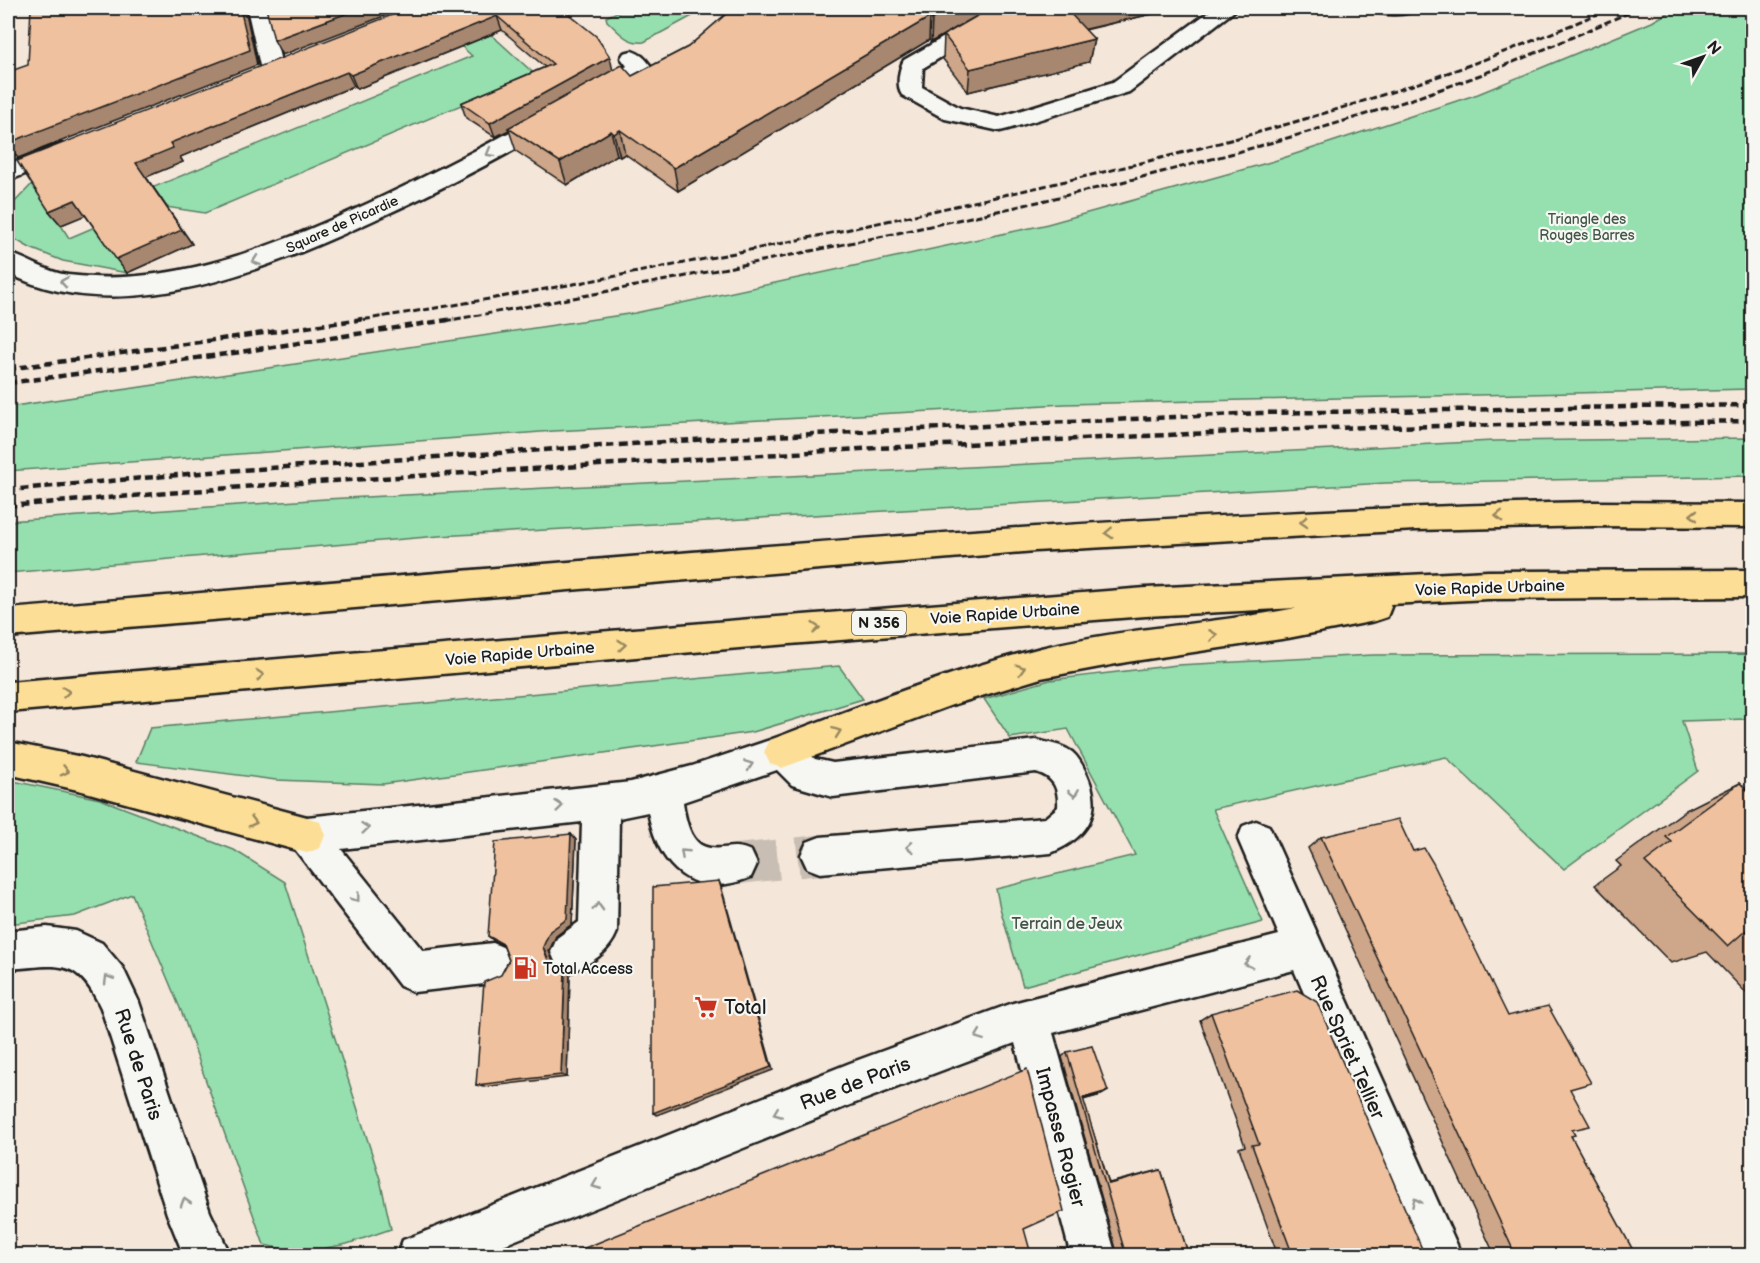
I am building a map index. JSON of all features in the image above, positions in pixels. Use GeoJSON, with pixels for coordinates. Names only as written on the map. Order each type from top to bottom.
{"type":"FeatureCollection","features":[{"type":"Feature","properties":{"kind":"highway"},"geometry":{"type":"LineString","coordinates":[[8,623],[1046,537],[1416,518],[1594,514],[1752,515]]}},
{"type":"Feature","properties":{"kind":"highway","name":"Voie Rapide Urbaine"},"geometry":{"type":"LineString","coordinates":[[8,698],[1146,602],[1488,585],[1752,584]]}},
{"type":"Feature","properties":{"kind":"highway"},"geometry":{"type":"LineString","coordinates":[[782,752],[952,690],[1041,663],[1127,646],[1288,624],[1488,585]]}},
{"type":"Feature","properties":{"kind":"highway"},"geometry":{"type":"LineString","coordinates":[[8,758],[53,767],[251,822],[307,835]]}},
{"type":"Feature","properties":{"kind":"street"},"geometry":{"type":"LineString","coordinates":[[257,8],[272,70]]}},
{"type":"Feature","properties":{"kind":"street"},"geometry":{"type":"LineString","coordinates":[[1009,8],[912,65],[910,90],[953,114],[1000,124],[1121,87],[1227,8]]}},
{"type":"Feature","properties":{"kind":"street"},"geometry":{"type":"LineString","coordinates":[[1384,8],[1404,8]]}},
{"type":"Feature","properties":{"kind":"street","name":"Square de Picardie"},"geometry":{"type":"LineString","coordinates":[[8,262],[45,279],[63,283],[115,286],[167,282],[203,276],[258,261],[464,168],[637,70],[639,65],[632,58]]}},
{"type":"Feature","properties":{"kind":"street"},"geometry":{"type":"LineString","coordinates":[[248,80],[293,62]]}},
{"type":"Feature","properties":{"kind":"street"},"geometry":{"type":"LineString","coordinates":[[8,173],[77,145]]}},
{"type":"Feature","properties":{"kind":"street"},"geometry":{"type":"LineString","coordinates":[[307,835],[663,792],[782,752],[805,774],[833,780],[1036,756],[1056,761],[1071,778],[1076,796],[1075,813],[1064,827],[1051,835],[820,855]]}},
{"type":"Feature","properties":{"kind":"street"},"geometry":{"type":"LineString","coordinates":[[663,792],[666,818],[675,844],[688,858],[706,866],[738,864]]}},
{"type":"Feature","properties":{"kind":"street"},"geometry":{"type":"LineString","coordinates":[[571,952],[598,932],[602,801]]}},
{"type":"Feature","properties":{"kind":"street"},"geometry":{"type":"LineString","coordinates":[[307,835],[414,972],[493,963]]}},
{"type":"Feature","properties":{"kind":"street","name":"Rue Spriet Tellier"},"geometry":{"type":"LineString","coordinates":[[1256,839],[1440,1256]]}},
{"type":"Feature","properties":{"kind":"street","name":"Rue de Paris"},"geometry":{"type":"LineString","coordinates":[[8,950],[41,945],[62,946],[80,951],[96,961],[109,978],[189,1214],[209,1256]]}},
{"type":"Feature","properties":{"kind":"street","name":"Rue de Paris"},"geometry":{"type":"LineString","coordinates":[[418,1256],[850,1084],[1029,1018],[1304,948]]}},
{"type":"Feature","properties":{"kind":"street","name":"Impasse Rogier"},"geometry":{"type":"LineString","coordinates":[[1029,1018],[1094,1256]]}},
{"type":"Feature","properties":{"kind":"green space"},"geometry":{"type":"Polygon","coordinates":[[[462,8],[563,100],[499,89],[205,213],[166,207],[127,273],[63,261],[16,240],[8,229],[8,209],[34,182],[69,238],[135,210],[154,187],[472,56],[432,19],[462,8]]]}},
{"type":"Feature","properties":{"kind":"green space"},"geometry":{"type":"Polygon","coordinates":[[[626,8],[707,8],[644,42],[638,42],[623,36],[607,21],[606,17],[626,8]]]}},
{"type":"Feature","properties":{"kind":"green space","name":"Triangle des Rouges Barres"},"geometry":{"type":"Polygon","coordinates":[[[1676,8],[1752,8],[1752,389],[1065,404],[554,431],[8,471],[8,407],[635,313],[1044,225],[1274,161],[1478,94],[1652,22],[1676,8]]]}},
{"type":"Feature","properties":{"kind":"green space"},"geometry":{"type":"Polygon","coordinates":[[[1752,438],[1752,476],[1386,483],[439,536],[8,573],[8,521],[325,499],[1493,441],[1752,438]]]}},
{"type":"Feature","properties":{"kind":"green space","name":"Terrain de Jeux"},"geometry":{"type":"Polygon","coordinates":[[[1752,654],[1752,733],[1747,719],[1682,721],[1698,771],[1564,869],[1446,757],[1213,809],[1263,922],[1023,986],[996,889],[1135,855],[1068,729],[1010,738],[984,699],[1050,680],[1177,665],[1373,655],[1752,654]]]}},
{"type":"Feature","properties":{"kind":"green space"},"geometry":{"type":"Polygon","coordinates":[[[839,666],[863,699],[753,732],[383,784],[276,780],[136,762],[150,728],[839,666]]]}},
{"type":"Feature","properties":{"kind":"green space"},"geometry":{"type":"Polygon","coordinates":[[[8,780],[100,799],[234,850],[285,882],[380,1179],[391,1229],[347,1244],[301,1253],[264,1245],[182,1013],[132,894],[75,916],[8,924],[8,780]]]}},
{"type":"Feature","properties":{"kind":"building"},"geometry":{"type":"Polygon","coordinates":[[[31,8],[240,8],[250,50],[8,143],[8,72],[28,65],[31,8]]]}},
{"type":"Feature","properties":{"kind":"building"},"geometry":{"type":"Polygon","coordinates":[[[266,8],[361,8],[274,40],[266,8]]]}},
{"type":"Feature","properties":{"kind":"building"},"geometry":{"type":"Polygon","coordinates":[[[410,8],[561,8],[596,36],[610,57],[490,123],[461,103],[553,64],[497,16],[351,75],[347,72],[170,143],[173,148],[136,163],[182,230],[116,259],[75,200],[49,211],[17,161],[410,8]]]}},
{"type":"Feature","properties":{"kind":"building"},"geometry":{"type":"Polygon","coordinates":[[[733,8],[952,8],[932,19],[930,17],[674,168],[620,130],[614,134],[611,131],[560,162],[508,128],[622,65],[632,76],[688,47],[733,8]]]}},
{"type":"Feature","properties":{"kind":"building"},"geometry":{"type":"Polygon","coordinates":[[[991,8],[1084,8],[1068,11],[1094,39],[970,69],[944,35],[991,8]]]}},
{"type":"Feature","properties":{"kind":"building"},"geometry":{"type":"Polygon","coordinates":[[[1740,783],[1752,795],[1752,925],[1728,946],[1645,862],[1672,842],[1666,837],[1740,783]]]}},
{"type":"Feature","properties":{"kind":"building"},"geometry":{"type":"Polygon","coordinates":[[[1398,819],[1413,851],[1424,848],[1433,863],[1508,1016],[1548,1006],[1591,1083],[1570,1089],[1590,1126],[1572,1130],[1575,1135],[1571,1136],[1636,1256],[1516,1256],[1321,837],[1398,819]]]}},
{"type":"Feature","properties":{"kind":"building"},"geometry":{"type":"Polygon","coordinates":[[[571,834],[567,919],[550,931],[543,947],[549,963],[565,970],[561,1075],[476,1085],[484,982],[501,975],[509,960],[503,944],[488,936],[495,842],[571,834]]]}},
{"type":"Feature","properties":{"kind":"building","name":"Total"},"geometry":{"type":"Polygon","coordinates":[[[719,881],[771,1067],[653,1113],[653,887],[719,881]]]}},
{"type":"Feature","properties":{"kind":"building"},"geometry":{"type":"Polygon","coordinates":[[[1297,990],[1317,1002],[1425,1256],[1293,1256],[1252,1145],[1259,1144],[1211,1013],[1297,990]]]}},
{"type":"Feature","properties":{"kind":"building"},"geometry":{"type":"Polygon","coordinates":[[[1092,1046],[1108,1091],[1083,1098],[1109,1184],[1161,1170],[1189,1256],[1126,1256],[1067,1052],[1092,1046]]]}},
{"type":"Feature","properties":{"kind":"building"},"geometry":{"type":"Polygon","coordinates":[[[1027,1069],[1064,1211],[1024,1229],[1031,1254],[1027,1256],[565,1256],[1027,1069]]]}},
{"type":"Feature","properties":{"kind":"tunnel"},"geometry":{"type":"LineString","coordinates":[[738,864],[820,855]]}},
{"type":"Feature","properties":{"kind":"railway"},"geometry":{"type":"LineString","coordinates":[[354,321],[500,297],[719,256],[937,210],[1160,158],[1270,129],[1409,86],[1496,55],[1611,8]]}},
{"type":"Feature","properties":{"kind":"railway"},"geometry":{"type":"LineString","coordinates":[[445,321],[554,302],[879,237],[1026,205],[1173,169],[1318,129],[1461,82],[1529,56],[1639,8]]}},
{"type":"Feature","properties":{"kind":"railway"},"geometry":{"type":"LineString","coordinates":[[8,369],[363,319]]}},
{"type":"Feature","properties":{"kind":"railway"},"geometry":{"type":"LineString","coordinates":[[8,383],[227,354],[454,319]]}},
{"type":"Feature","properties":{"kind":"railway"},"geometry":{"type":"LineString","coordinates":[[8,490],[211,472],[708,439],[1260,413],[1752,405]]}},
{"type":"Feature","properties":{"kind":"railway"},"geometry":{"type":"LineString","coordinates":[[8,506],[267,485],[878,448],[1323,428],[1752,421]]}},
{"type":"Feature","properties":{"kind":"place","name":"Total Access"},"geometry":{"type":"Point","coordinates":[525,968]}},
{"type":"Feature","properties":{"kind":"place","name":"Total"},"geometry":{"type":"Point","coordinates":[706,1007]}}]}
